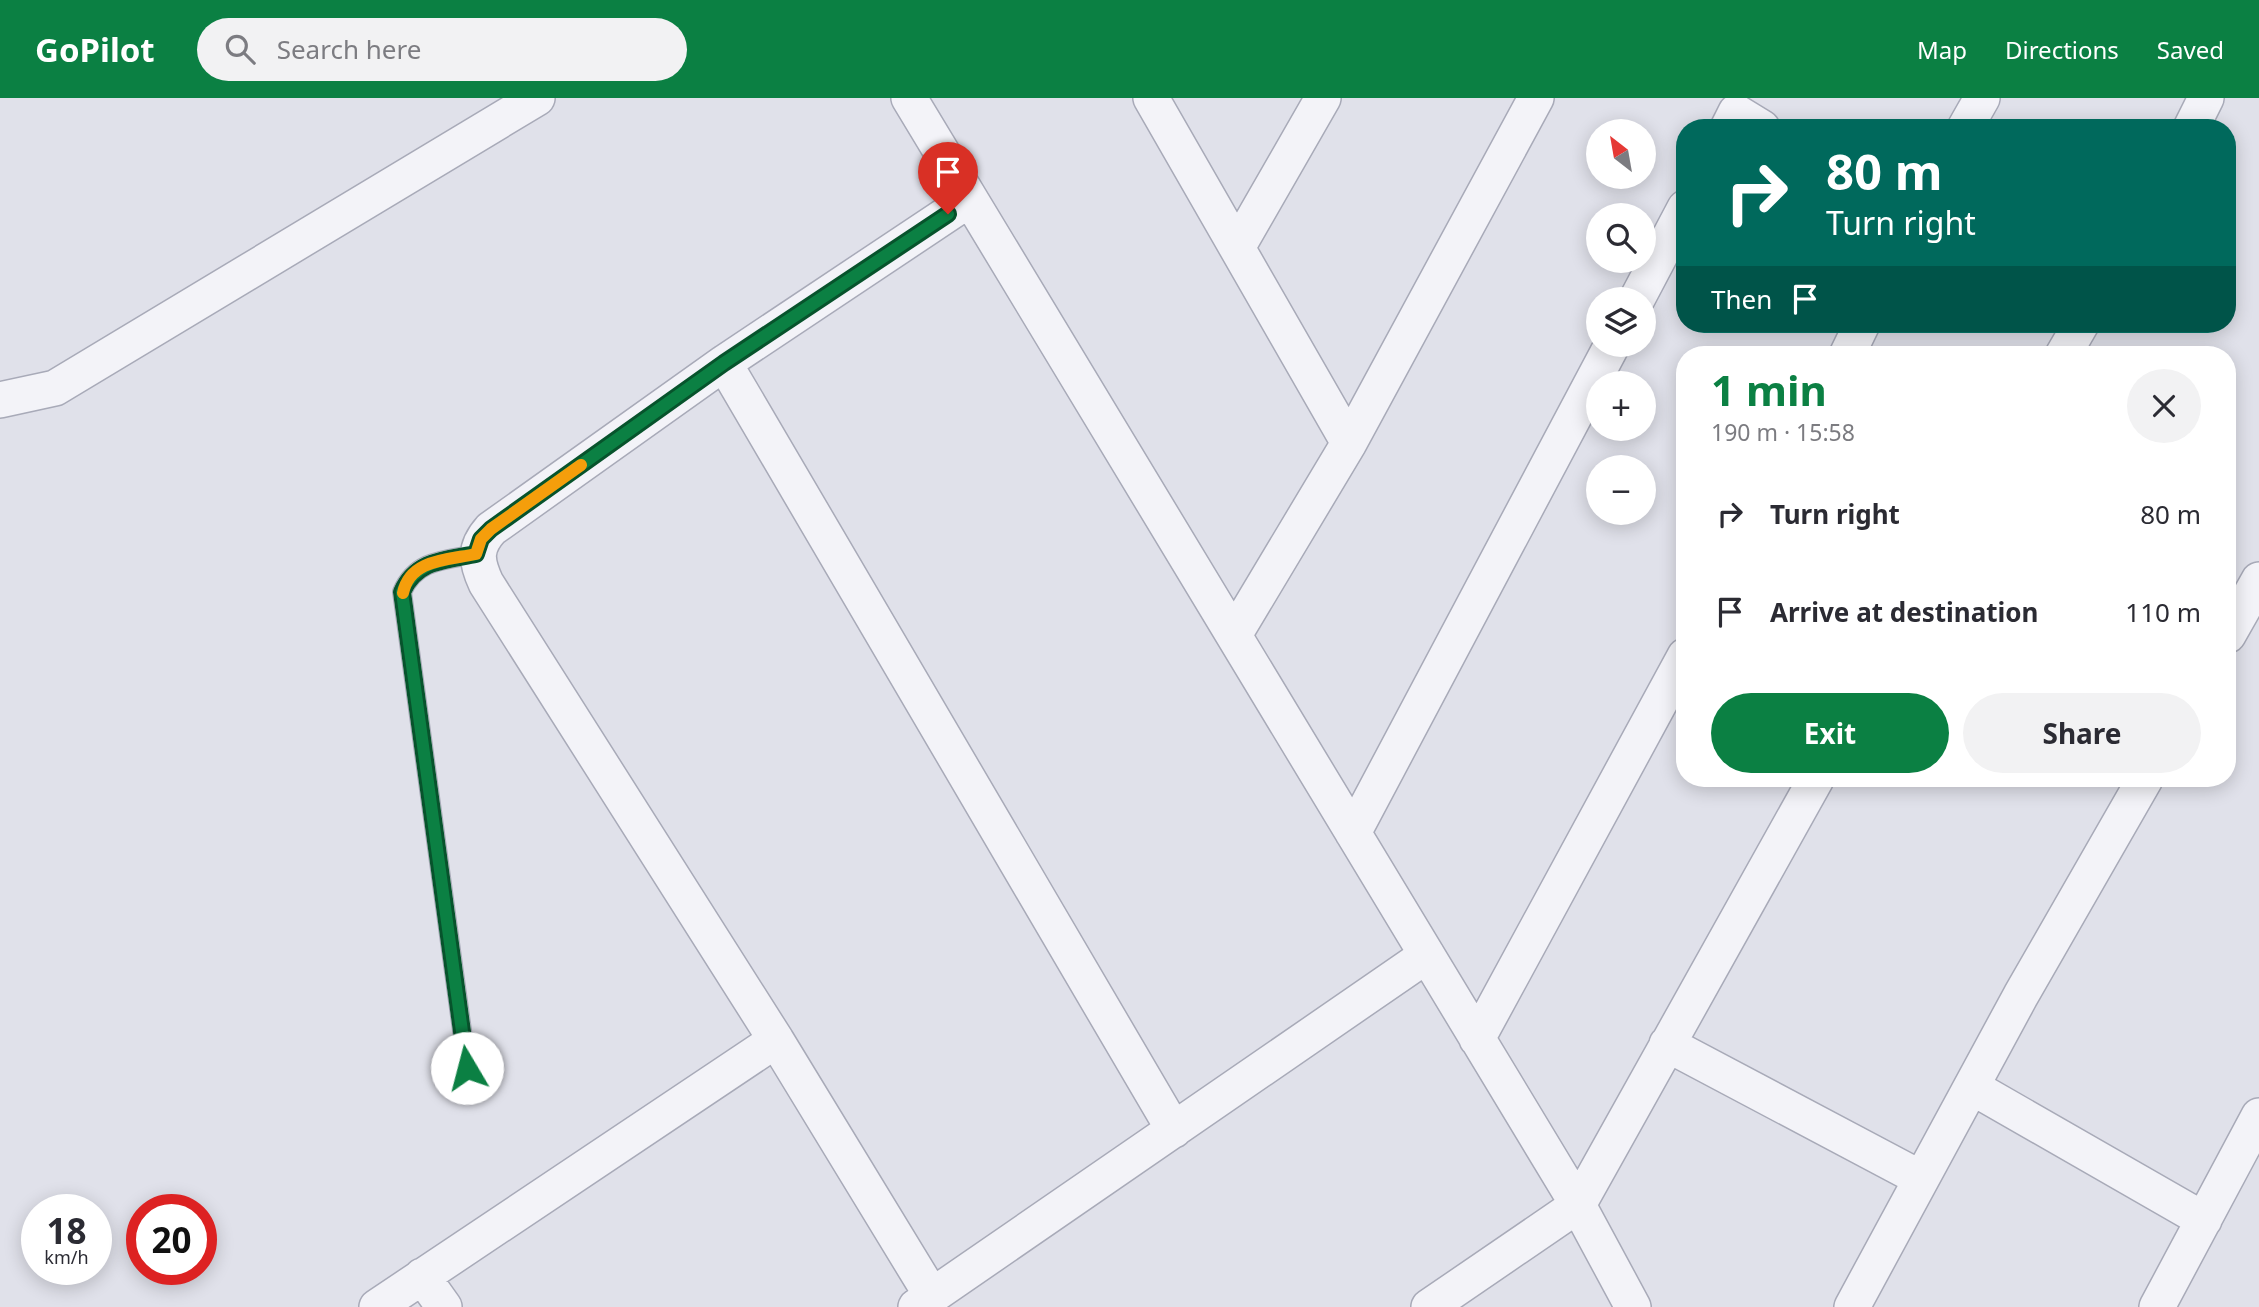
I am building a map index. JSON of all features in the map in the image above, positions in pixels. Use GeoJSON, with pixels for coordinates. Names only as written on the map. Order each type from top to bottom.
{"type":"FeatureCollection","features":[{"type":"Feature","properties":{"kind":"street"},"geometry":{"type":"LineString","coordinates":[[0,400],[55,388],[537,98]]}},
{"type":"Feature","properties":{"kind":"street"},"geometry":{"type":"LineString","coordinates":[[909,98],[1578,1205],[1633,1307]]}},
{"type":"Feature","properties":{"kind":"street"},"geometry":{"type":"LineString","coordinates":[[1151,98],[1349,443]]}},
{"type":"Feature","properties":{"kind":"street"},"geometry":{"type":"LineString","coordinates":[[1238,246],[1323,98]]}},
{"type":"Feature","properties":{"kind":"street"},"geometry":{"type":"LineString","coordinates":[[1234,635],[1349,443],[1536,98]]}},
{"type":"Feature","properties":{"kind":"street"},"geometry":{"type":"LineString","coordinates":[[1970,119],[1982,98]]}},
{"type":"Feature","properties":{"kind":"street"},"geometry":{"type":"LineString","coordinates":[[2196,119],[2206,98]]}},
{"type":"Feature","properties":{"kind":"street"},"geometry":{"type":"LineString","coordinates":[[970,199],[724,363],[491,529],[481,539],[476,554],[486,583],[776,1040],[924,1302],[1427,955]]}},
{"type":"Feature","properties":{"kind":"street"},"geometry":{"type":"LineString","coordinates":[[1643,287],[1676,225]]}},
{"type":"Feature","properties":{"kind":"street"},"geometry":{"type":"LineString","coordinates":[[1353,833],[1606,357]]}},
{"type":"Feature","properties":{"kind":"street"},"geometry":{"type":"LineString","coordinates":[[724,363],[1174,1130]]}},
{"type":"Feature","properties":{"kind":"street"},"geometry":{"type":"LineString","coordinates":[[2236,621],[2259,580]]}},
{"type":"Feature","properties":{"kind":"street"},"geometry":{"type":"LineString","coordinates":[[1477,1039],[1676,673]]}},
{"type":"Feature","properties":{"kind":"street"},"geometry":{"type":"LineString","coordinates":[[1429,1307],[1578,1205],[1812,787]]}},
{"type":"Feature","properties":{"kind":"street"},"geometry":{"type":"LineString","coordinates":[[1852,1307],[2021,995],[2140,787]]}},
{"type":"Feature","properties":{"kind":"street"},"geometry":{"type":"LineString","coordinates":[[377,1307],[776,1040]]}},
{"type":"Feature","properties":{"kind":"street"},"geometry":{"type":"LineString","coordinates":[[1667,1044],[1920,1178]]}},
{"type":"Feature","properties":{"kind":"street"},"geometry":{"type":"LineString","coordinates":[[1972,1087],[2204,1220]]}},
{"type":"Feature","properties":{"kind":"street"},"geometry":{"type":"LineString","coordinates":[[2157,1307],[2259,1116]]}},
{"type":"Feature","properties":{"kind":"street"},"geometry":{"type":"LineString","coordinates":[[422,1276],[444,1307]]}},
{"type":"Feature","properties":{"kind":"lane"},"geometry":{"type":"LineString","coordinates":[[467,1068],[402,592],[412,574],[425,564],[476,554]]}},
{"type":"Feature","properties":{"kind":"slow traffic"},"geometry":{"type":"LineString","coordinates":[[403,593],[412,574],[425,564],[476,554],[481,539],[491,529],[581,465]]}},
{"type":"Feature","properties":{"kind":"route"},"geometry":{"type":"LineString","coordinates":[[467,1068],[402,592],[406,582],[425,564],[476,554],[481,539],[491,529],[724,363],[948,214]]}}]}
